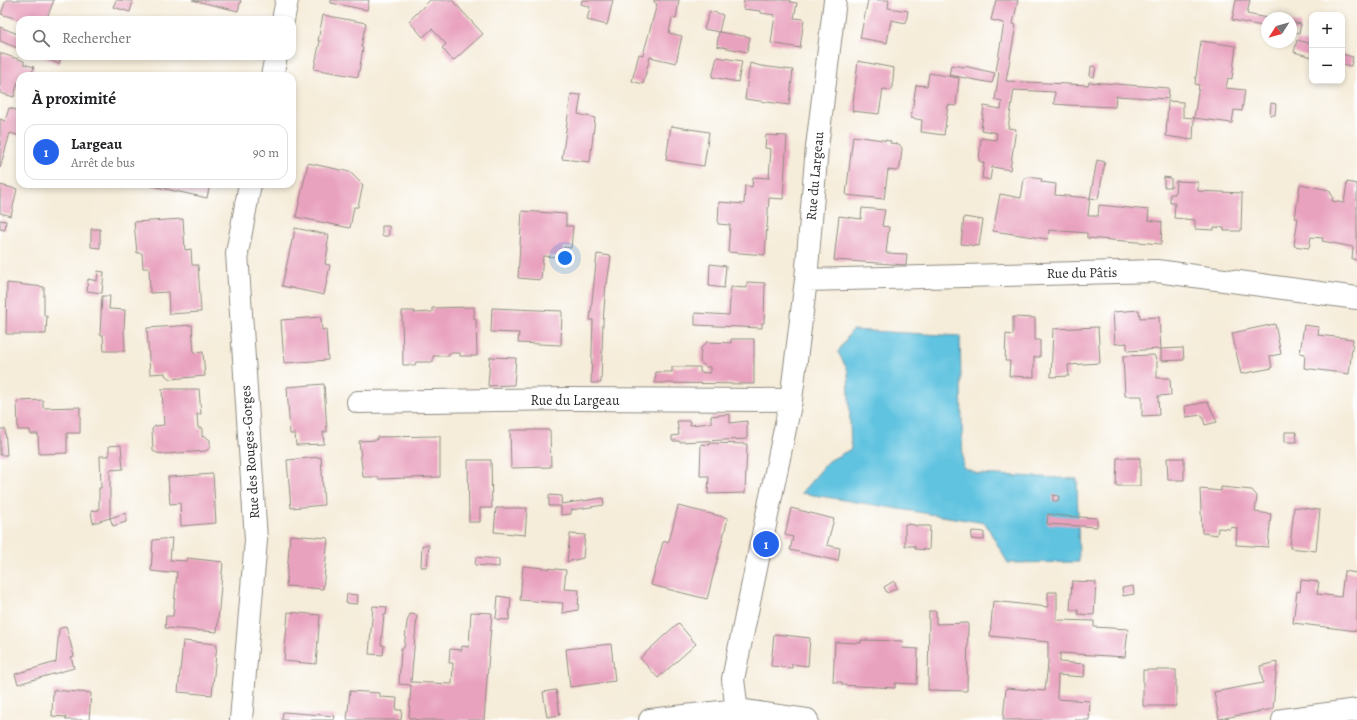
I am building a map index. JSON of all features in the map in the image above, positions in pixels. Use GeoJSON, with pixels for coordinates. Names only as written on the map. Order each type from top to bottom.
{"type":"FeatureCollection","features":[{"type":"Feature","properties":{"kind":"street"},"geometry":{"type":"LineString","coordinates":[[284,16],[287,0]]}},
{"type":"Feature","properties":{"kind":"street","name":"Rue du Largeau"},"geometry":{"type":"LineString","coordinates":[[738,715],[733,679],[791,400],[806,280],[817,147],[835,0]]}},
{"type":"Feature","properties":{"kind":"street"},"geometry":{"type":"LineString","coordinates":[[273,72],[275,60]]}},
{"type":"Feature","properties":{"kind":"street","name":"Rue des Rouges-Gorges"},"geometry":{"type":"LineString","coordinates":[[241,720],[256,540],[237,252],[249,188]]}},
{"type":"Feature","properties":{"kind":"street","name":"Rue du Pâtis"},"geometry":{"type":"LineString","coordinates":[[806,280],[1157,272],[1357,298]]}},
{"type":"Feature","properties":{"kind":"street","name":"Rue du Largeau"},"geometry":{"type":"LineString","coordinates":[[358,402],[570,399],[791,400]]}},
{"type":"Feature","properties":{"kind":"street"},"geometry":{"type":"LineString","coordinates":[[1283,720],[1332,717],[1357,710]]}},
{"type":"Feature","properties":{"kind":"street"},"geometry":{"type":"LineString","coordinates":[[650,720],[738,715],[807,720]]}},
{"type":"Feature","properties":{"kind":"water"},"geometry":{"type":"Polygon","coordinates":[[[852,330],[960,336],[963,467],[978,474],[1077,479],[1079,562],[1008,563],[985,523],[801,493],[829,461],[851,449],[848,371],[838,352],[852,330]]]}},
{"type":"Feature","properties":{"kind":"building"},"geometry":{"type":"Polygon","coordinates":[[[6,0],[54,0],[48,16],[16,16],[16,19],[1,14],[6,0]]]}},
{"type":"Feature","properties":{"kind":"building"},"geometry":{"type":"Polygon","coordinates":[[[116,0],[133,1],[130,12],[113,7],[116,0]]]}},
{"type":"Feature","properties":{"kind":"building"},"geometry":{"type":"Polygon","coordinates":[[[192,0],[241,0],[238,11],[192,0]]]}},
{"type":"Feature","properties":{"kind":"building"},"geometry":{"type":"Polygon","coordinates":[[[331,0],[369,0],[367,10],[331,3],[331,0]]]}},
{"type":"Feature","properties":{"kind":"building"},"geometry":{"type":"Polygon","coordinates":[[[430,0],[452,0],[483,34],[453,61],[442,48],[446,44],[432,29],[423,37],[409,21],[430,0]]]}},
{"type":"Feature","properties":{"kind":"building"},"geometry":{"type":"Polygon","coordinates":[[[582,0],[613,0],[607,25],[587,20],[590,7],[581,4],[582,0]]]}},
{"type":"Feature","properties":{"kind":"building"},"geometry":{"type":"Polygon","coordinates":[[[654,0],[679,0],[676,19],[672,18],[669,33],[682,36],[676,63],[650,57],[643,84],[632,81],[639,54],[643,55],[657,4],[654,0]]]}},
{"type":"Feature","properties":{"kind":"building"},"geometry":{"type":"Polygon","coordinates":[[[744,0],[790,0],[790,2],[797,3],[794,18],[804,19],[800,48],[771,43],[775,15],[761,13],[761,11],[743,9],[744,0]]]}},
{"type":"Feature","properties":{"kind":"building"},"geometry":{"type":"Polygon","coordinates":[[[868,0],[889,0],[888,8],[908,11],[906,23],[891,20],[887,43],[860,38],[868,0]]]}},
{"type":"Feature","properties":{"kind":"building"},"geometry":{"type":"Polygon","coordinates":[[[996,0],[1018,0],[1013,24],[1016,25],[1006,81],[1088,85],[1089,82],[1169,88],[1168,99],[1116,96],[1115,107],[1068,105],[1054,104],[1055,92],[1014,90],[1008,128],[1016,129],[1010,170],[992,167],[990,180],[982,178],[984,163],[979,161],[981,138],[996,140],[997,133],[981,130],[984,106],[1001,109],[1002,102],[995,100],[999,72],[996,71],[1004,23],[991,20],[996,0]]]}},
{"type":"Feature","properties":{"kind":"building"},"geometry":{"type":"Polygon","coordinates":[[[1236,0],[1250,0],[1247,14],[1261,17],[1261,26],[1232,20],[1236,0]]]}},
{"type":"Feature","properties":{"kind":"building"},"geometry":{"type":"Polygon","coordinates":[[[710,11],[723,15],[719,32],[704,29],[710,11]]]}},
{"type":"Feature","properties":{"kind":"building"},"geometry":{"type":"Polygon","coordinates":[[[323,15],[366,23],[361,47],[363,48],[358,77],[314,69],[320,41],[318,41],[323,15]]]}},
{"type":"Feature","properties":{"kind":"building"},"geometry":{"type":"Polygon","coordinates":[[[1297,23],[1301,24],[1299,33],[1297,32],[1297,23]]]}},
{"type":"Feature","properties":{"kind":"building"},"geometry":{"type":"Polygon","coordinates":[[[0,27],[16,33],[16,47],[0,41],[0,27]]]}},
{"type":"Feature","properties":{"kind":"building"},"geometry":{"type":"Polygon","coordinates":[[[719,32],[750,37],[747,52],[717,46],[719,32]]]}},
{"type":"Feature","properties":{"kind":"building"},"geometry":{"type":"Polygon","coordinates":[[[1297,40],[1309,43],[1309,56],[1294,52],[1295,48],[1297,48],[1297,40]]]}},
{"type":"Feature","properties":{"kind":"building"},"geometry":{"type":"Polygon","coordinates":[[[1201,41],[1236,46],[1232,79],[1228,78],[1226,88],[1245,90],[1242,111],[1234,110],[1232,123],[1194,118],[1199,85],[1195,84],[1201,41]]]}},
{"type":"Feature","properties":{"kind":"building"},"geometry":{"type":"Polygon","coordinates":[[[0,53],[16,58],[16,60],[24,61],[24,64],[34,67],[32,72],[16,72],[16,90],[14,97],[0,93],[0,53]]]}},
{"type":"Feature","properties":{"kind":"building"},"geometry":{"type":"Polygon","coordinates":[[[1345,55],[1353,57],[1351,66],[1345,65],[1345,55]]]}},
{"type":"Feature","properties":{"kind":"building"},"geometry":{"type":"Polygon","coordinates":[[[717,57],[742,61],[738,82],[712,77],[717,57]]]}},
{"type":"Feature","properties":{"kind":"building"},"geometry":{"type":"Polygon","coordinates":[[[49,60],[60,60],[59,64],[49,60]]]}},
{"type":"Feature","properties":{"kind":"building"},"geometry":{"type":"Polygon","coordinates":[[[858,61],[894,68],[892,90],[883,89],[879,114],[852,111],[858,61]]]}},
{"type":"Feature","properties":{"kind":"building"},"geometry":{"type":"Polygon","coordinates":[[[750,63],[793,70],[789,105],[745,99],[750,63]]]}},
{"type":"Feature","properties":{"kind":"building"},"geometry":{"type":"Polygon","coordinates":[[[951,65],[964,66],[995,73],[992,83],[949,75],[951,65]]]}},
{"type":"Feature","properties":{"kind":"building"},"geometry":{"type":"Polygon","coordinates":[[[1091,66],[1096,67],[1094,77],[1090,76],[1091,66]]]}},
{"type":"Feature","properties":{"kind":"building"},"geometry":{"type":"Polygon","coordinates":[[[929,73],[959,78],[956,106],[948,105],[944,135],[921,132],[922,120],[911,118],[916,85],[927,86],[929,73]]]}},
{"type":"Feature","properties":{"kind":"building"},"geometry":{"type":"Polygon","coordinates":[[[571,94],[581,95],[578,114],[595,118],[590,162],[562,159],[571,94]]]}},
{"type":"Feature","properties":{"kind":"building"},"geometry":{"type":"Polygon","coordinates":[[[1168,101],[1183,102],[1183,117],[1194,118],[1193,140],[1166,136],[1168,101]]]}},
{"type":"Feature","properties":{"kind":"building"},"geometry":{"type":"Polygon","coordinates":[[[1271,103],[1276,104],[1275,115],[1270,115],[1271,103]]]}},
{"type":"Feature","properties":{"kind":"building"},"geometry":{"type":"Polygon","coordinates":[[[9,108],[16,110],[16,135],[10,133],[0,168],[0,119],[5,121],[9,108]]]}},
{"type":"Feature","properties":{"kind":"building"},"geometry":{"type":"Polygon","coordinates":[[[671,126],[709,132],[704,166],[666,160],[671,126]]]}},
{"type":"Feature","properties":{"kind":"building"},"geometry":{"type":"Polygon","coordinates":[[[766,135],[787,136],[783,199],[769,198],[765,255],[728,252],[730,225],[718,224],[719,202],[744,204],[745,185],[752,187],[753,177],[769,178],[771,149],[765,148],[766,135]]]}},
{"type":"Feature","properties":{"kind":"building"},"geometry":{"type":"Polygon","coordinates":[[[853,136],[891,141],[890,143],[899,144],[902,148],[900,168],[896,171],[888,170],[884,199],[846,195],[853,136]]]}},
{"type":"Feature","properties":{"kind":"building"},"geometry":{"type":"Polygon","coordinates":[[[1097,160],[1105,162],[1098,199],[1090,198],[1097,160]]]}},
{"type":"Feature","properties":{"kind":"building"},"geometry":{"type":"Polygon","coordinates":[[[308,163],[350,172],[363,185],[358,207],[354,207],[350,228],[296,217],[308,163]]]}},
{"type":"Feature","properties":{"kind":"building"},"geometry":{"type":"Polygon","coordinates":[[[1028,177],[1042,179],[1041,182],[1056,184],[1055,195],[1090,198],[1088,216],[1098,216],[1099,205],[1149,210],[1148,220],[1162,222],[1161,244],[1087,238],[1087,233],[1049,230],[1048,239],[993,231],[1000,194],[1021,198],[1024,179],[1028,177]]]}},
{"type":"Feature","properties":{"kind":"building"},"geometry":{"type":"Polygon","coordinates":[[[1164,177],[1171,178],[1171,187],[1164,187],[1164,177]]]}},
{"type":"Feature","properties":{"kind":"building"},"geometry":{"type":"Polygon","coordinates":[[[1176,181],[1198,182],[1198,191],[1242,193],[1241,231],[1224,231],[1224,228],[1214,227],[1214,230],[1195,229],[1195,220],[1174,218],[1175,203],[1170,203],[1170,194],[1175,194],[1176,181]]]}},
{"type":"Feature","properties":{"kind":"building"},"geometry":{"type":"Polygon","coordinates":[[[1347,182],[1357,184],[1357,260],[1352,259],[1353,247],[1322,241],[1323,238],[1311,237],[1309,248],[1294,246],[1298,218],[1295,218],[1300,184],[1329,190],[1333,197],[1332,201],[1344,203],[1347,182]]]}},
{"type":"Feature","properties":{"kind":"building"},"geometry":{"type":"Polygon","coordinates":[[[0,185],[17,189],[11,216],[0,213],[0,185]]]}},
{"type":"Feature","properties":{"kind":"building"},"geometry":{"type":"Polygon","coordinates":[[[161,188],[209,188],[207,198],[161,188]]]}},
{"type":"Feature","properties":{"kind":"building"},"geometry":{"type":"Polygon","coordinates":[[[862,208],[885,210],[882,226],[889,227],[886,253],[907,254],[906,265],[834,260],[839,216],[861,219],[862,208]]]}},
{"type":"Feature","properties":{"kind":"building"},"geometry":{"type":"Polygon","coordinates":[[[522,211],[566,214],[566,226],[573,226],[571,248],[564,247],[564,257],[543,256],[541,280],[518,278],[522,211]]]}},
{"type":"Feature","properties":{"kind":"building"},"geometry":{"type":"Polygon","coordinates":[[[964,217],[983,220],[979,246],[961,244],[964,217]]]}},
{"type":"Feature","properties":{"kind":"building"},"geometry":{"type":"Polygon","coordinates":[[[183,219],[185,250],[191,249],[192,265],[198,265],[201,312],[169,314],[168,292],[150,293],[149,268],[143,268],[142,253],[137,253],[134,222],[183,219]]]}},
{"type":"Feature","properties":{"kind":"building"},"geometry":{"type":"Polygon","coordinates":[[[0,220],[6,221],[5,230],[0,229],[0,220]]]}},
{"type":"Feature","properties":{"kind":"building"},"geometry":{"type":"Polygon","coordinates":[[[382,226],[389,226],[389,236],[382,236],[382,226]]]}},
{"type":"Feature","properties":{"kind":"building"},"geometry":{"type":"Polygon","coordinates":[[[295,228],[329,235],[325,264],[330,265],[324,295],[282,286],[295,228]]]}},
{"type":"Feature","properties":{"kind":"building"},"geometry":{"type":"Polygon","coordinates":[[[91,229],[100,229],[100,248],[91,247],[91,229]]]}},
{"type":"Feature","properties":{"kind":"building"},"geometry":{"type":"Polygon","coordinates":[[[597,254],[611,256],[607,284],[606,283],[601,383],[591,383],[593,320],[590,320],[597,254]]]}},
{"type":"Feature","properties":{"kind":"building"},"geometry":{"type":"Polygon","coordinates":[[[710,264],[726,266],[724,288],[709,286],[710,264]]]}},
{"type":"Feature","properties":{"kind":"building"},"geometry":{"type":"Polygon","coordinates":[[[98,271],[104,272],[102,293],[87,291],[88,279],[97,281],[98,271]]]}},
{"type":"Feature","properties":{"kind":"building"},"geometry":{"type":"Polygon","coordinates":[[[747,282],[765,283],[764,323],[762,323],[762,328],[695,325],[695,313],[729,315],[731,287],[747,288],[747,282]]]}},
{"type":"Feature","properties":{"kind":"building"},"geometry":{"type":"Polygon","coordinates":[[[7,283],[44,287],[44,316],[47,316],[46,334],[6,334],[7,283]]]}},
{"type":"Feature","properties":{"kind":"building"},"geometry":{"type":"Polygon","coordinates":[[[102,296],[110,296],[109,309],[125,310],[125,351],[104,351],[103,335],[100,335],[102,296]]]}},
{"type":"Feature","properties":{"kind":"building"},"geometry":{"type":"Polygon","coordinates":[[[474,307],[474,319],[476,319],[477,356],[460,356],[460,353],[449,353],[449,356],[433,356],[433,362],[416,362],[415,365],[403,365],[402,311],[415,311],[414,313],[432,312],[432,308],[474,307]]]}},
{"type":"Feature","properties":{"kind":"building"},"geometry":{"type":"Polygon","coordinates":[[[492,308],[562,311],[561,345],[518,343],[519,333],[491,332],[492,308]]]}},
{"type":"Feature","properties":{"kind":"building"},"geometry":{"type":"Polygon","coordinates":[[[1139,310],[1140,318],[1159,317],[1161,349],[1127,351],[1127,343],[1115,344],[1113,312],[1139,310]]]}},
{"type":"Feature","properties":{"kind":"building"},"geometry":{"type":"Polygon","coordinates":[[[321,317],[322,330],[326,329],[328,360],[284,363],[281,320],[321,317]]]}},
{"type":"Feature","properties":{"kind":"building"},"geometry":{"type":"Polygon","coordinates":[[[1013,317],[1035,318],[1035,340],[1040,340],[1040,357],[1034,357],[1034,377],[1009,376],[1010,361],[1005,361],[1006,334],[1013,335],[1013,317]]]}},
{"type":"Feature","properties":{"kind":"building"},"geometry":{"type":"Polygon","coordinates":[[[1275,324],[1281,354],[1270,356],[1272,368],[1241,374],[1232,333],[1275,324]]]}},
{"type":"Feature","properties":{"kind":"building"},"geometry":{"type":"Polygon","coordinates":[[[192,325],[194,353],[203,352],[205,376],[170,379],[165,375],[165,373],[150,374],[147,328],[192,325]]]}},
{"type":"Feature","properties":{"kind":"building"},"geometry":{"type":"Polygon","coordinates":[[[1304,325],[1319,327],[1318,335],[1353,339],[1349,374],[1304,368],[1305,354],[1300,353],[1304,325]]]}},
{"type":"Feature","properties":{"kind":"building"},"geometry":{"type":"Polygon","coordinates":[[[1098,327],[1100,363],[1068,365],[1069,376],[1051,377],[1053,329],[1098,327]]]}},
{"type":"Feature","properties":{"kind":"building"},"geometry":{"type":"Polygon","coordinates":[[[731,339],[754,339],[754,384],[655,383],[656,372],[672,372],[672,367],[700,367],[700,372],[710,373],[710,367],[706,367],[700,362],[701,348],[707,342],[731,343],[731,339]]]}},
{"type":"Feature","properties":{"kind":"building"},"geometry":{"type":"Polygon","coordinates":[[[1183,348],[1184,360],[1161,361],[1161,349],[1183,348]]]}},
{"type":"Feature","properties":{"kind":"building"},"geometry":{"type":"Polygon","coordinates":[[[1154,355],[1157,362],[1157,378],[1170,378],[1171,395],[1158,396],[1159,415],[1142,416],[1142,396],[1125,396],[1123,356],[1154,355]]]}},
{"type":"Feature","properties":{"kind":"building"},"geometry":{"type":"Polygon","coordinates":[[[490,357],[516,358],[514,385],[488,386],[490,357]]]}},
{"type":"Feature","properties":{"kind":"building"},"geometry":{"type":"Polygon","coordinates":[[[324,384],[327,432],[323,432],[324,444],[296,445],[295,434],[290,434],[287,387],[324,384]]]}},
{"type":"Feature","properties":{"kind":"building"},"geometry":{"type":"Polygon","coordinates":[[[162,389],[199,389],[201,414],[197,414],[198,428],[202,428],[202,437],[205,436],[210,440],[210,447],[206,451],[165,454],[153,451],[152,429],[155,426],[164,425],[162,389]]]}},
{"type":"Feature","properties":{"kind":"building"},"geometry":{"type":"Polygon","coordinates":[[[43,400],[43,408],[80,407],[80,433],[67,433],[67,453],[39,454],[38,434],[30,434],[30,430],[18,430],[17,401],[43,400]]]}},
{"type":"Feature","properties":{"kind":"building"},"geometry":{"type":"Polygon","coordinates":[[[1208,402],[1217,422],[1205,425],[1202,415],[1186,417],[1185,406],[1208,402]]]}},
{"type":"Feature","properties":{"kind":"building"},"geometry":{"type":"Polygon","coordinates":[[[730,414],[730,423],[747,421],[747,439],[672,441],[672,436],[679,435],[677,421],[690,421],[690,425],[711,423],[711,416],[730,414]]]}},
{"type":"Feature","properties":{"kind":"building"},"geometry":{"type":"Polygon","coordinates":[[[0,429],[5,429],[7,455],[0,455],[0,429]]]}},
{"type":"Feature","properties":{"kind":"building"},"geometry":{"type":"Polygon","coordinates":[[[510,430],[550,430],[551,467],[511,468],[510,430]]]}},
{"type":"Feature","properties":{"kind":"building"},"geometry":{"type":"Polygon","coordinates":[[[1285,432],[1296,432],[1297,442],[1285,442],[1285,432]]]}},
{"type":"Feature","properties":{"kind":"building"},"geometry":{"type":"Polygon","coordinates":[[[440,436],[440,477],[378,479],[378,477],[363,477],[359,441],[377,440],[377,437],[440,436]]]}},
{"type":"Feature","properties":{"kind":"building"},"geometry":{"type":"Polygon","coordinates":[[[710,443],[747,444],[745,493],[708,494],[709,476],[700,476],[701,444],[710,445],[710,443]]]}},
{"type":"Feature","properties":{"kind":"building"},"geometry":{"type":"Polygon","coordinates":[[[121,445],[123,469],[110,470],[110,518],[93,523],[91,511],[99,510],[99,488],[101,488],[100,456],[109,456],[109,446],[121,445]]]}},
{"type":"Feature","properties":{"kind":"building"},"geometry":{"type":"Polygon","coordinates":[[[321,457],[324,505],[291,508],[287,460],[321,457]]]}},
{"type":"Feature","properties":{"kind":"building"},"geometry":{"type":"Polygon","coordinates":[[[1117,458],[1140,458],[1140,486],[1116,486],[1117,458]]]}},
{"type":"Feature","properties":{"kind":"building"},"geometry":{"type":"Polygon","coordinates":[[[1167,458],[1184,458],[1184,480],[1168,480],[1167,458]]]}},
{"type":"Feature","properties":{"kind":"building"},"geometry":{"type":"Polygon","coordinates":[[[468,460],[491,460],[492,508],[480,508],[480,522],[469,522],[468,460]]]}},
{"type":"Feature","properties":{"kind":"building"},"geometry":{"type":"Polygon","coordinates":[[[213,474],[216,523],[181,526],[180,503],[170,504],[168,477],[213,474]]]}},
{"type":"Feature","properties":{"kind":"building"},"geometry":{"type":"Polygon","coordinates":[[[1221,487],[1252,490],[1257,496],[1255,512],[1271,514],[1268,547],[1236,545],[1237,528],[1218,528],[1217,535],[1202,533],[1200,489],[1221,491],[1221,487]]]}},
{"type":"Feature","properties":{"kind":"building"},"geometry":{"type":"Polygon","coordinates":[[[549,495],[562,496],[561,504],[603,498],[604,505],[571,510],[571,514],[561,515],[561,506],[549,506],[549,495]]]}},
{"type":"Feature","properties":{"kind":"building"},"geometry":{"type":"Polygon","coordinates":[[[1053,495],[1059,496],[1058,501],[1053,501],[1053,495]]]}},
{"type":"Feature","properties":{"kind":"building"},"geometry":{"type":"Polygon","coordinates":[[[678,506],[728,518],[707,599],[651,585],[663,542],[669,541],[678,506]]]}},
{"type":"Feature","properties":{"kind":"building"},"geometry":{"type":"Polygon","coordinates":[[[1294,507],[1320,510],[1316,551],[1290,548],[1294,507]]]}},
{"type":"Feature","properties":{"kind":"building"},"geometry":{"type":"Polygon","coordinates":[[[496,508],[527,508],[525,535],[494,532],[496,508]]]}},
{"type":"Feature","properties":{"kind":"building"},"geometry":{"type":"Polygon","coordinates":[[[791,508],[834,519],[827,545],[840,548],[838,561],[790,550],[793,537],[785,535],[791,508]]]}},
{"type":"Feature","properties":{"kind":"building"},"geometry":{"type":"Polygon","coordinates":[[[126,513],[126,522],[113,526],[110,518],[126,513]]]}},
{"type":"Feature","properties":{"kind":"building"},"geometry":{"type":"Polygon","coordinates":[[[1048,514],[1097,518],[1097,527],[1047,524],[1048,514]]]}},
{"type":"Feature","properties":{"kind":"building"},"geometry":{"type":"Polygon","coordinates":[[[905,524],[930,526],[929,550],[915,549],[915,546],[905,546],[905,524]]]}},
{"type":"Feature","properties":{"kind":"building"},"geometry":{"type":"Polygon","coordinates":[[[972,531],[984,532],[984,540],[971,539],[972,531]]]}},
{"type":"Feature","properties":{"kind":"building"},"geometry":{"type":"Polygon","coordinates":[[[570,534],[585,535],[583,558],[567,562],[570,534]]]}},
{"type":"Feature","properties":{"kind":"building"},"geometry":{"type":"Polygon","coordinates":[[[290,535],[328,538],[323,589],[286,586],[290,535]]]}},
{"type":"Feature","properties":{"kind":"building"},"geometry":{"type":"Polygon","coordinates":[[[172,538],[170,560],[187,561],[187,558],[223,562],[217,632],[165,628],[166,616],[173,616],[177,572],[170,571],[169,573],[151,571],[153,540],[172,538]]]}},
{"type":"Feature","properties":{"kind":"building"},"geometry":{"type":"Polygon","coordinates":[[[422,545],[429,545],[427,567],[421,567],[422,545]]]}},
{"type":"Feature","properties":{"kind":"building"},"geometry":{"type":"Polygon","coordinates":[[[476,557],[499,559],[499,567],[475,565],[476,557]]]}},
{"type":"Feature","properties":{"kind":"building"},"geometry":{"type":"Polygon","coordinates":[[[523,566],[566,570],[564,589],[579,590],[578,610],[562,613],[563,603],[520,600],[523,566]]]}},
{"type":"Feature","properties":{"kind":"building"},"geometry":{"type":"Polygon","coordinates":[[[1344,571],[1357,573],[1357,631],[1293,623],[1297,591],[1300,592],[1301,580],[1319,582],[1317,594],[1341,597],[1344,571]]]}},
{"type":"Feature","properties":{"kind":"building"},"geometry":{"type":"Polygon","coordinates":[[[894,581],[897,588],[887,593],[884,587],[894,581]]]}},
{"type":"Feature","properties":{"kind":"building"},"geometry":{"type":"Polygon","coordinates":[[[1072,581],[1096,582],[1094,615],[1078,614],[1078,610],[1070,610],[1072,581]]]}},
{"type":"Feature","properties":{"kind":"building"},"geometry":{"type":"Polygon","coordinates":[[[1133,586],[1134,594],[1123,596],[1122,588],[1133,586]]]}},
{"type":"Feature","properties":{"kind":"building"},"geometry":{"type":"Polygon","coordinates":[[[1048,592],[1057,592],[1057,620],[1094,621],[1094,627],[1128,629],[1125,657],[1060,653],[1060,662],[1085,664],[1084,677],[1058,675],[1057,699],[1090,701],[1089,720],[1003,720],[1006,688],[1045,691],[1048,663],[1048,642],[990,636],[993,601],[1048,607],[1048,592]]]}},
{"type":"Feature","properties":{"kind":"building"},"geometry":{"type":"Polygon","coordinates":[[[347,594],[358,595],[357,604],[346,603],[347,594]]]}},
{"type":"Feature","properties":{"kind":"building"},"geometry":{"type":"Polygon","coordinates":[[[498,596],[511,598],[509,620],[496,619],[498,596]]]}},
{"type":"Feature","properties":{"kind":"building"},"geometry":{"type":"Polygon","coordinates":[[[373,606],[387,607],[386,615],[384,615],[381,645],[384,645],[383,655],[369,654],[373,606]]]}},
{"type":"Feature","properties":{"kind":"building"},"geometry":{"type":"Polygon","coordinates":[[[929,611],[936,611],[936,624],[968,623],[967,691],[928,690],[929,611]]]}},
{"type":"Feature","properties":{"kind":"building"},"geometry":{"type":"Polygon","coordinates":[[[288,612],[320,615],[316,664],[284,661],[288,612]]]}},
{"type":"Feature","properties":{"kind":"building"},"geometry":{"type":"Polygon","coordinates":[[[471,612],[492,613],[484,720],[419,720],[409,718],[411,685],[399,684],[401,648],[404,648],[407,622],[410,614],[417,615],[411,682],[452,684],[453,663],[449,663],[450,649],[462,650],[462,646],[469,647],[471,612]]]}},
{"type":"Feature","properties":{"kind":"building"},"geometry":{"type":"Polygon","coordinates":[[[678,623],[696,644],[658,678],[640,658],[678,623]]]}},
{"type":"Feature","properties":{"kind":"building"},"geometry":{"type":"Polygon","coordinates":[[[66,626],[74,656],[71,657],[74,668],[18,684],[15,674],[56,662],[59,629],[66,626]]]}},
{"type":"Feature","properties":{"kind":"building"},"geometry":{"type":"Polygon","coordinates":[[[774,634],[810,638],[808,666],[792,664],[792,668],[771,666],[774,634]]]}},
{"type":"Feature","properties":{"kind":"building"},"geometry":{"type":"Polygon","coordinates":[[[861,640],[903,641],[902,648],[918,649],[917,684],[895,683],[895,688],[842,685],[842,682],[833,682],[835,642],[861,643],[861,640]]]}},
{"type":"Feature","properties":{"kind":"building"},"geometry":{"type":"Polygon","coordinates":[[[183,641],[217,644],[212,695],[178,692],[183,641]]]}},
{"type":"Feature","properties":{"kind":"building"},"geometry":{"type":"Polygon","coordinates":[[[611,644],[615,681],[570,687],[566,649],[611,644]]]}},
{"type":"Feature","properties":{"kind":"building"},"geometry":{"type":"Polygon","coordinates":[[[1277,662],[1273,709],[1219,719],[1214,692],[1263,683],[1260,666],[1277,662]]]}},
{"type":"Feature","properties":{"kind":"building"},"geometry":{"type":"Polygon","coordinates":[[[1143,670],[1176,670],[1176,706],[1143,706],[1143,670]]]}},
{"type":"Feature","properties":{"kind":"building"},"geometry":{"type":"Polygon","coordinates":[[[53,690],[91,693],[89,720],[66,720],[66,717],[52,716],[53,690]]]}},
{"type":"Feature","properties":{"kind":"building"},"geometry":{"type":"Polygon","coordinates":[[[556,690],[560,715],[547,717],[543,692],[556,690]]]}},
{"type":"Feature","properties":{"kind":"building"},"geometry":{"type":"Polygon","coordinates":[[[350,691],[380,693],[380,697],[397,698],[396,710],[402,710],[401,720],[347,720],[350,691]]]}},
{"type":"Feature","properties":{"kind":"building"},"geometry":{"type":"Polygon","coordinates":[[[283,712],[335,716],[334,720],[282,720],[283,712]]]}},
{"type":"Feature","properties":{"kind":"place","name":"Largeau"},"geometry":{"type":"Point","coordinates":[766,544]}}]}
